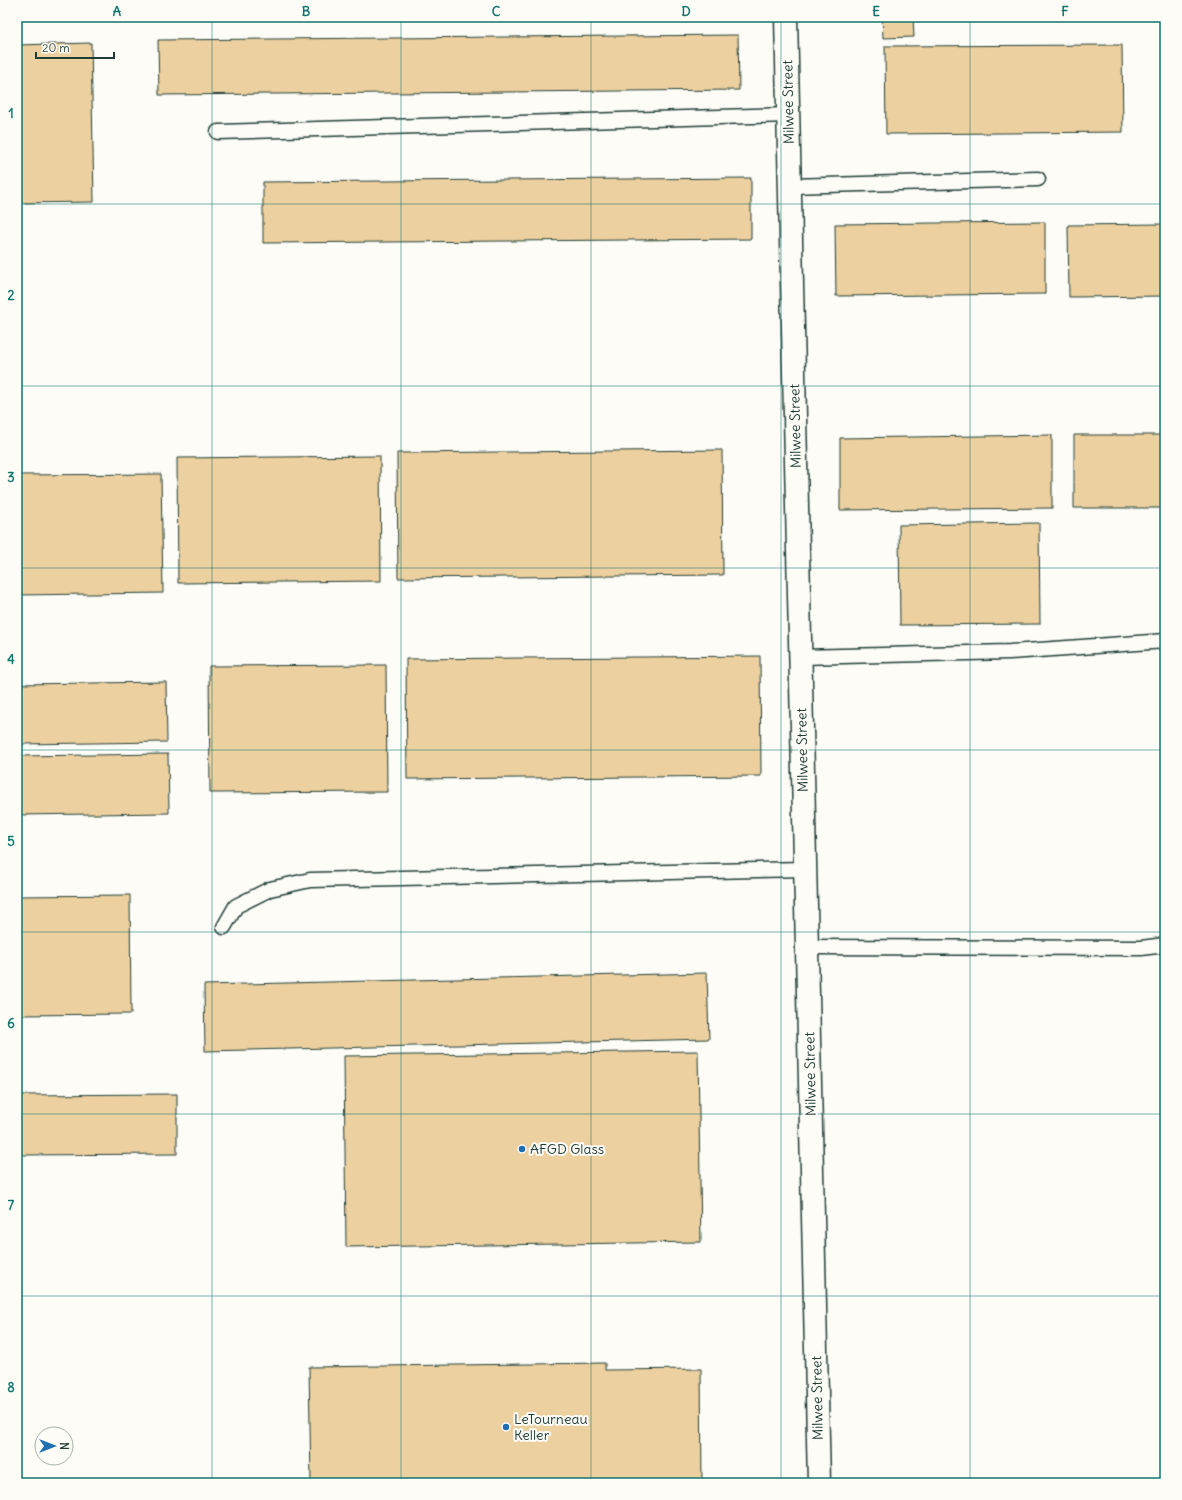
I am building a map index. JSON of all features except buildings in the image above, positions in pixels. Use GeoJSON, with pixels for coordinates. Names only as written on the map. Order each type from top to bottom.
{"type":"FeatureCollection","features":[{"type":"Feature","properties":{"kind":"street","name":"Milwee Street"},"geometry":{"type":"LineString","coordinates":[[786,17],[819,1483]]}},
{"type":"Feature","properties":{"kind":"lane"},"geometry":{"type":"LineString","coordinates":[[218,132],[788,115]]}},
{"type":"Feature","properties":{"kind":"lane"},"geometry":{"type":"LineString","coordinates":[[790,186],[1038,179]]}},
{"type":"Feature","properties":{"kind":"lane"},"geometry":{"type":"LineString","coordinates":[[800,657],[1010,652],[1165,641]]}},
{"type":"Feature","properties":{"kind":"lane"},"geometry":{"type":"LineString","coordinates":[[224,927],[236,906],[270,889],[310,880],[805,869]]}},
{"type":"Feature","properties":{"kind":"lane"},"geometry":{"type":"LineString","coordinates":[[806,947],[1141,948],[1165,945]]}},
{"type":"Feature","properties":{"kind":"place","name":"AFGD Glass"},"geometry":{"type":"Point","coordinates":[522,1149]}},
{"type":"Feature","properties":{"kind":"place","name":"LeTourneau Keller"},"geometry":{"type":"Point","coordinates":[506,1427]}}]}
